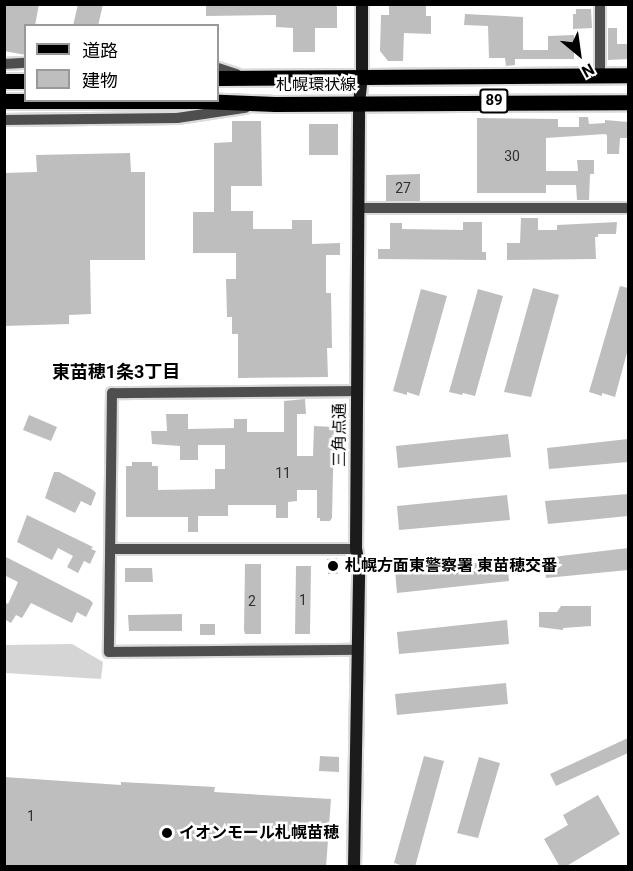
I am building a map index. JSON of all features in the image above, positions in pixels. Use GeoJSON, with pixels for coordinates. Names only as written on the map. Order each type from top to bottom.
{"type":"FeatureCollection","features":[{"type":"Feature","properties":{"kind":"main road","name":"札幌環状線"},"geometry":{"type":"LineString","coordinates":[[219,78],[628,75]]}},
{"type":"Feature","properties":{"kind":"main road"},"geometry":{"type":"LineString","coordinates":[[4,81],[24,81]]}},
{"type":"Feature","properties":{"kind":"main road","name":"札幌環状線"},"geometry":{"type":"LineString","coordinates":[[4,101],[24,101]]}},
{"type":"Feature","properties":{"kind":"main road","name":"札幌環状線"},"geometry":{"type":"LineString","coordinates":[[219,102],[275,104],[359,104],[393,101],[628,102]]}},
{"type":"Feature","properties":{"kind":"street","name":"三角点通"},"geometry":{"type":"LineString","coordinates":[[354,867],[359,567],[356,549],[359,104],[362,77],[362,4]]}},
{"type":"Feature","properties":{"kind":"street"},"geometry":{"type":"LineString","coordinates":[[600,4],[600,75]]}},
{"type":"Feature","properties":{"kind":"street"},"geometry":{"type":"LineString","coordinates":[[4,64],[24,63]]}},
{"type":"Feature","properties":{"kind":"street"},"geometry":{"type":"LineString","coordinates":[[219,68],[247,77]]}},
{"type":"Feature","properties":{"kind":"street"},"geometry":{"type":"LineString","coordinates":[[4,120],[177,118],[275,104]]}},
{"type":"Feature","properties":{"kind":"street"},"geometry":{"type":"LineString","coordinates":[[358,208],[628,208]]}},
{"type":"Feature","properties":{"kind":"street"},"geometry":{"type":"LineString","coordinates":[[357,391],[112,393],[109,652],[357,650]]}},
{"type":"Feature","properties":{"kind":"street"},"geometry":{"type":"LineString","coordinates":[[111,549],[356,549]]}},
{"type":"Feature","properties":{"kind":"shaded area"},"geometry":{"type":"Polygon","coordinates":[[[72,644],[103,662],[101,679],[5,673],[5,645],[72,644]]]}},
{"type":"Feature","properties":{"kind":"building"},"geometry":{"type":"Polygon","coordinates":[[[4,4],[39,4],[35,24],[24,24],[24,55],[4,51],[4,4]]]}},
{"type":"Feature","properties":{"kind":"building"},"geometry":{"type":"Polygon","coordinates":[[[78,4],[103,4],[98,24],[73,24],[78,4]]]}},
{"type":"Feature","properties":{"kind":"building"},"geometry":{"type":"Polygon","coordinates":[[[206,4],[337,4],[337,28],[315,28],[315,52],[293,52],[293,28],[276,27],[276,15],[206,16],[206,4]]]}},
{"type":"Feature","properties":{"kind":"building"},"geometry":{"type":"Polygon","coordinates":[[[389,4],[426,4],[426,16],[431,16],[431,34],[404,33],[403,61],[388,61],[380,51],[381,15],[389,15],[389,4]]]}},
{"type":"Feature","properties":{"kind":"building"},"geometry":{"type":"Polygon","coordinates":[[[576,9],[591,9],[592,28],[573,29],[573,14],[576,14],[576,9]]]}},
{"type":"Feature","properties":{"kind":"building"},"geometry":{"type":"Polygon","coordinates":[[[465,14],[523,17],[523,50],[548,50],[548,36],[574,35],[574,59],[515,59],[515,65],[506,66],[505,58],[489,58],[488,26],[464,25],[465,14]]]}},
{"type":"Feature","properties":{"kind":"building"},"geometry":{"type":"Polygon","coordinates":[[[608,28],[617,28],[617,44],[628,44],[628,59],[608,60],[608,28]]]}},
{"type":"Feature","properties":{"kind":"building"},"geometry":{"type":"Polygon","coordinates":[[[579,117],[588,117],[589,124],[605,123],[605,120],[628,122],[628,138],[620,138],[619,154],[607,154],[607,135],[605,134],[546,138],[546,171],[578,171],[577,160],[594,160],[594,174],[590,174],[589,200],[577,200],[576,185],[546,185],[546,193],[477,193],[477,118],[558,119],[558,127],[579,127],[579,117]]]}},
{"type":"Feature","properties":{"kind":"building"},"geometry":{"type":"Polygon","coordinates":[[[232,121],[261,121],[262,186],[231,186],[231,211],[253,211],[253,229],[292,229],[292,220],[312,220],[312,244],[340,243],[340,255],[326,255],[326,293],[331,293],[332,348],[327,348],[328,377],[238,378],[238,334],[232,334],[232,317],[227,317],[226,279],[236,279],[236,253],[193,253],[193,212],[214,212],[214,143],[232,142],[232,121]]]}},
{"type":"Feature","properties":{"kind":"building"},"geometry":{"type":"Polygon","coordinates":[[[309,124],[338,124],[338,155],[309,155],[309,124]]]}},
{"type":"Feature","properties":{"kind":"building"},"geometry":{"type":"Polygon","coordinates":[[[130,153],[131,172],[145,172],[145,260],[90,260],[91,314],[69,315],[69,324],[4,326],[4,173],[37,172],[36,155],[130,153]]]}},
{"type":"Feature","properties":{"kind":"building"},"geometry":{"type":"Polygon","coordinates":[[[420,174],[420,201],[386,201],[386,175],[420,174]]]}},
{"type":"Feature","properties":{"kind":"building"},"geometry":{"type":"Polygon","coordinates":[[[521,218],[538,218],[538,230],[557,230],[557,225],[617,222],[616,234],[598,234],[598,237],[595,237],[596,259],[507,260],[507,243],[520,243],[521,218]]]}},
{"type":"Feature","properties":{"kind":"building"},"geometry":{"type":"Polygon","coordinates":[[[463,222],[482,222],[482,252],[486,252],[486,260],[378,259],[378,249],[390,249],[390,223],[402,223],[402,229],[463,230],[463,222]]]}},
{"type":"Feature","properties":{"kind":"building"},"geometry":{"type":"Polygon","coordinates":[[[620,286],[628,288],[628,349],[615,397],[602,393],[602,396],[589,392],[620,286]]]}},
{"type":"Feature","properties":{"kind":"building"},"geometry":{"type":"Polygon","coordinates":[[[533,288],[559,295],[531,397],[504,392],[533,288]]]}},
{"type":"Feature","properties":{"kind":"building"},"geometry":{"type":"Polygon","coordinates":[[[421,289],[447,296],[419,396],[393,391],[421,289]]]}},
{"type":"Feature","properties":{"kind":"building"},"geometry":{"type":"Polygon","coordinates":[[[478,289],[503,296],[475,396],[463,393],[462,395],[449,392],[478,289]]]}},
{"type":"Feature","properties":{"kind":"building"},"geometry":{"type":"Polygon","coordinates":[[[305,399],[306,414],[297,414],[297,456],[313,456],[314,426],[334,427],[332,518],[330,521],[320,521],[320,518],[317,518],[317,490],[297,490],[297,501],[288,502],[288,518],[276,518],[276,505],[228,505],[228,516],[198,516],[198,532],[188,532],[188,517],[126,517],[126,466],[132,466],[132,462],[152,462],[152,466],[158,466],[158,490],[215,489],[215,469],[225,469],[225,445],[198,445],[198,460],[180,460],[180,446],[152,444],[151,431],[167,431],[166,414],[188,414],[188,429],[234,428],[234,419],[247,419],[247,432],[284,432],[284,401],[305,399]]]}},
{"type":"Feature","properties":{"kind":"building"},"geometry":{"type":"Polygon","coordinates":[[[29,415],[57,427],[51,441],[23,430],[29,415]]]}},
{"type":"Feature","properties":{"kind":"building"},"geometry":{"type":"Polygon","coordinates":[[[508,434],[511,457],[398,468],[396,446],[508,434]]]}},
{"type":"Feature","properties":{"kind":"building"},"geometry":{"type":"Polygon","coordinates":[[[628,439],[628,462],[549,469],[547,448],[628,439]]]}},
{"type":"Feature","properties":{"kind":"building"},"geometry":{"type":"Polygon","coordinates":[[[54,472],[59,472],[93,490],[96,493],[91,506],[81,501],[75,513],[45,498],[54,472]]]}},
{"type":"Feature","properties":{"kind":"building"},"geometry":{"type":"Polygon","coordinates":[[[628,494],[628,516],[548,524],[545,501],[628,494]]]}},
{"type":"Feature","properties":{"kind":"building"},"geometry":{"type":"Polygon","coordinates":[[[507,495],[510,520],[399,530],[397,506],[507,495]]]}},
{"type":"Feature","properties":{"kind":"building"},"geometry":{"type":"Polygon","coordinates":[[[27,515],[93,547],[91,549],[96,551],[90,564],[84,561],[78,573],[67,567],[73,556],[58,548],[52,560],[17,542],[27,515]]]}},
{"type":"Feature","properties":{"kind":"building"},"geometry":{"type":"Polygon","coordinates":[[[628,548],[628,570],[546,578],[544,558],[628,548]]]}},
{"type":"Feature","properties":{"kind":"building"},"geometry":{"type":"Polygon","coordinates":[[[4,556],[90,600],[93,603],[86,617],[77,612],[72,623],[31,603],[22,618],[16,615],[11,623],[4,619],[4,602],[8,604],[18,582],[4,575],[4,556]]]}},
{"type":"Feature","properties":{"kind":"building"},"geometry":{"type":"Polygon","coordinates":[[[337,558],[338,574],[328,574],[327,559],[337,558]]]}},
{"type":"Feature","properties":{"kind":"building"},"geometry":{"type":"Polygon","coordinates":[[[507,558],[509,581],[397,593],[395,570],[507,558]]]}},
{"type":"Feature","properties":{"kind":"building"},"geometry":{"type":"Polygon","coordinates":[[[245,564],[261,564],[261,634],[245,634],[244,630],[245,564]]]}},
{"type":"Feature","properties":{"kind":"building"},"geometry":{"type":"Polygon","coordinates":[[[296,566],[311,566],[310,634],[295,634],[296,566]]]}},
{"type":"Feature","properties":{"kind":"building"},"geometry":{"type":"Polygon","coordinates":[[[125,568],[152,568],[153,582],[125,582],[125,568]]]}},
{"type":"Feature","properties":{"kind":"building"},"geometry":{"type":"Polygon","coordinates":[[[561,606],[591,606],[591,626],[563,628],[563,630],[539,627],[539,612],[557,612],[561,606]]]}},
{"type":"Feature","properties":{"kind":"building"},"geometry":{"type":"Polygon","coordinates":[[[182,614],[182,631],[129,631],[128,615],[182,614]]]}},
{"type":"Feature","properties":{"kind":"building"},"geometry":{"type":"Polygon","coordinates":[[[507,620],[509,644],[399,654],[397,632],[507,620]]]}},
{"type":"Feature","properties":{"kind":"building"},"geometry":{"type":"Polygon","coordinates":[[[200,624],[215,624],[215,635],[200,635],[200,624]]]}},
{"type":"Feature","properties":{"kind":"building"},"geometry":{"type":"Polygon","coordinates":[[[506,683],[508,704],[397,715],[395,694],[506,683]]]}},
{"type":"Feature","properties":{"kind":"building"},"geometry":{"type":"Polygon","coordinates":[[[628,738],[628,753],[556,786],[550,774],[628,738]]]}},
{"type":"Feature","properties":{"kind":"building"},"geometry":{"type":"Polygon","coordinates":[[[320,756],[339,757],[339,772],[319,771],[320,756]]]}},
{"type":"Feature","properties":{"kind":"building"},"geometry":{"type":"Polygon","coordinates":[[[424,756],[444,761],[415,867],[407,867],[394,863],[424,756]]]}},
{"type":"Feature","properties":{"kind":"building"},"geometry":{"type":"Polygon","coordinates":[[[479,757],[500,763],[478,838],[457,833],[479,757]]]}},
{"type":"Feature","properties":{"kind":"building","name":"イオンモール札幌苗穂"},"geometry":{"type":"Polygon","coordinates":[[[4,777],[121,785],[121,782],[215,787],[214,792],[331,799],[326,867],[4,867],[4,777]]]}},
{"type":"Feature","properties":{"kind":"building"},"geometry":{"type":"Polygon","coordinates":[[[598,795],[620,834],[565,867],[560,867],[544,839],[568,825],[563,815],[598,795]]]}},
{"type":"Feature","properties":{"kind":"place","name":"札幌方面東警察署 東苗穂交番"},"geometry":{"type":"Point","coordinates":[333,566]}},
{"type":"Feature","properties":{"kind":"place","name":"イオンモール札幌苗穂"},"geometry":{"type":"Point","coordinates":[167,833]}},
{"type":"Feature","properties":{"kind":"district","name":"東苗穂1条3丁目"},"geometry":{"type":"Point","coordinates":[116,372]}}]}
